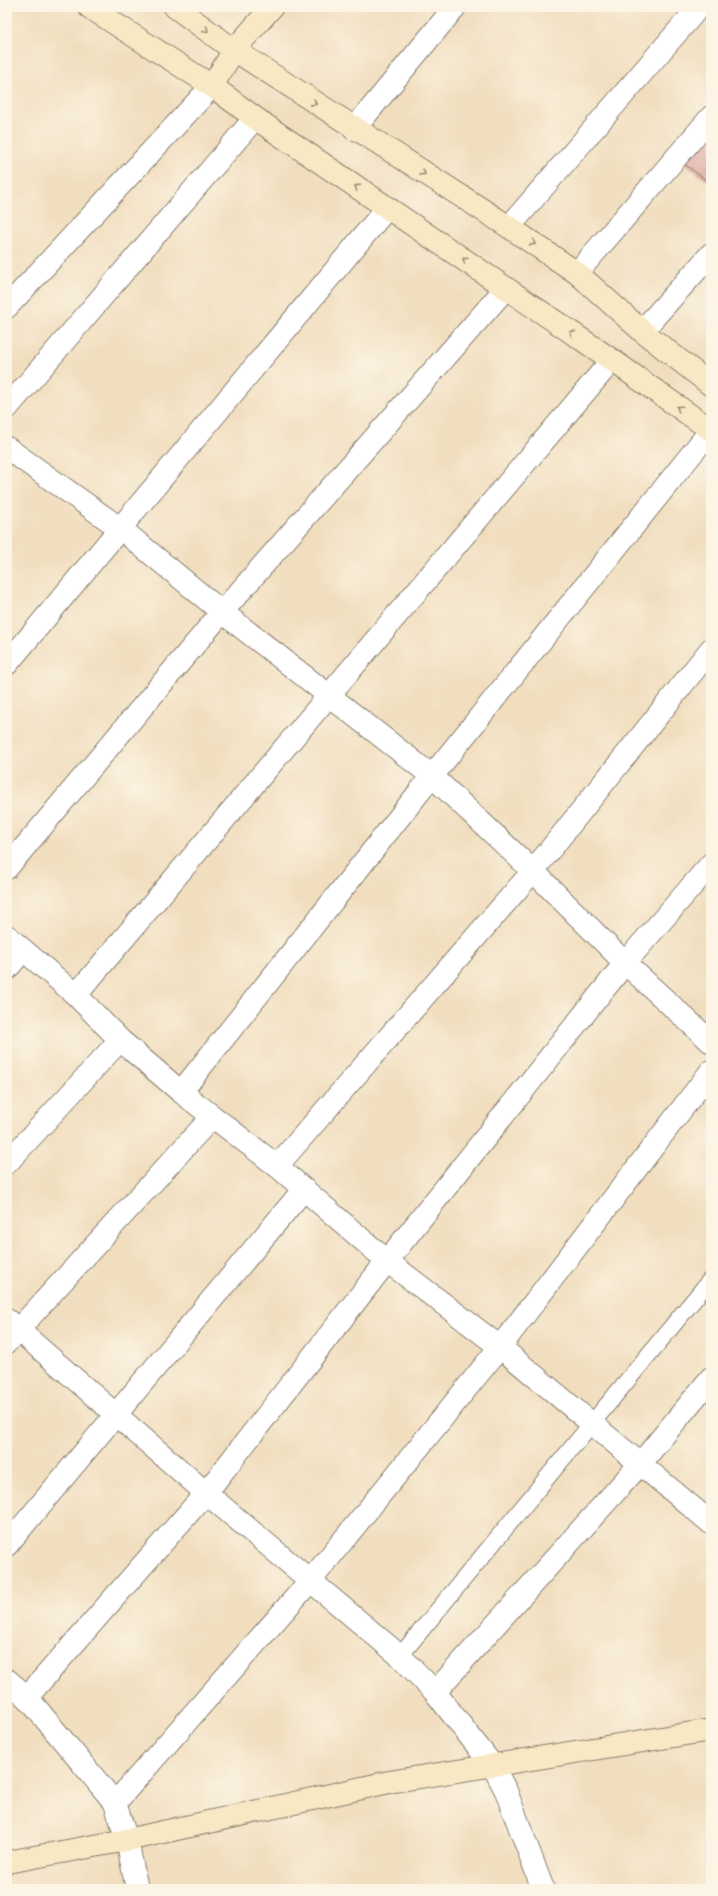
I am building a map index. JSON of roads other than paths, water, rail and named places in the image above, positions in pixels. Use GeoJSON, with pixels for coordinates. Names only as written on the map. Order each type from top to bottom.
{"type":"FeatureCollection","features":[{"type":"Feature","properties":{"kind":"main road"},"geometry":{"type":"LineString","coordinates":[[89,7],[212,86],[255,118],[612,360],[711,430]]}},
{"type":"Feature","properties":{"kind":"main road"},"geometry":{"type":"LineString","coordinates":[[175,7],[234,50],[578,273],[642,331],[711,385]]}},
{"type":"Feature","properties":{"kind":"main road"},"geometry":{"type":"LineString","coordinates":[[212,86],[234,50],[272,7]]}},
{"type":"Feature","properties":{"kind":"main road"},"geometry":{"type":"LineString","coordinates":[[7,1862],[127,1840],[389,1782],[711,1730]]}},
{"type":"Feature","properties":{"kind":"street"},"geometry":{"type":"LineString","coordinates":[[354,129],[455,7]]}},
{"type":"Feature","properties":{"kind":"street"},"geometry":{"type":"LineString","coordinates":[[509,227],[699,7]]}},
{"type":"Feature","properties":{"kind":"street"},"geometry":{"type":"LineString","coordinates":[[7,307],[212,86]]}},
{"type":"Feature","properties":{"kind":"street"},"geometry":{"type":"LineString","coordinates":[[578,273],[711,117]]}},
{"type":"Feature","properties":{"kind":"street"},"geometry":{"type":"LineString","coordinates":[[7,408],[255,118]]}},
{"type":"Feature","properties":{"kind":"street"},"geometry":{"type":"LineString","coordinates":[[7,664],[121,530],[387,208]]}},
{"type":"Feature","properties":{"kind":"street"},"geometry":{"type":"LineString","coordinates":[[642,331],[711,254]]}},
{"type":"Feature","properties":{"kind":"street"},"geometry":{"type":"LineString","coordinates":[[7,868],[222,612],[506,288]]}},
{"type":"Feature","properties":{"kind":"street"},"geometry":{"type":"LineString","coordinates":[[76,995],[612,360]]}},
{"type":"Feature","properties":{"kind":"street"},"geometry":{"type":"LineString","coordinates":[[181,1092],[432,776],[711,430]]}},
{"type":"Feature","properties":{"kind":"street"},"geometry":{"type":"LineString","coordinates":[[7,448],[121,530],[222,612],[432,776],[533,872],[625,963],[711,1042]]}},
{"type":"Feature","properties":{"kind":"street"},"geometry":{"type":"LineString","coordinates":[[277,1166],[533,872],[711,648]]}},
{"type":"Feature","properties":{"kind":"street"},"geometry":{"type":"LineString","coordinates":[[27,1697],[206,1493],[387,1261],[625,963],[711,864]]}},
{"type":"Feature","properties":{"kind":"street"},"geometry":{"type":"LineString","coordinates":[[7,969],[15,943],[76,995],[120,1040],[181,1092],[277,1166],[387,1261],[500,1347],[641,1463],[711,1523]]}},
{"type":"Feature","properties":{"kind":"street"},"geometry":{"type":"LineString","coordinates":[[7,1163],[120,1040]]}},
{"type":"Feature","properties":{"kind":"street"},"geometry":{"type":"LineString","coordinates":[[115,1803],[311,1580],[500,1347],[711,1071]]}},
{"type":"Feature","properties":{"kind":"street"},"geometry":{"type":"LineString","coordinates":[[212,1117],[11,1331],[116,1415],[206,1493],[311,1580],[400,1656],[435,1692],[493,1766],[506,1791],[543,1889]]}},
{"type":"Feature","properties":{"kind":"street"},"geometry":{"type":"LineString","coordinates":[[7,1545],[304,1189]]}},
{"type":"Feature","properties":{"kind":"street"},"geometry":{"type":"LineString","coordinates":[[435,1692],[641,1463],[711,1378]]}},
{"type":"Feature","properties":{"kind":"street"},"geometry":{"type":"LineString","coordinates":[[7,1680],[27,1697],[115,1803],[127,1840],[137,1889]]}},
{"type":"Feature","properties":{"kind":"lane"},"geometry":{"type":"LineString","coordinates":[[400,1656],[591,1422],[711,1279]]}}]}
